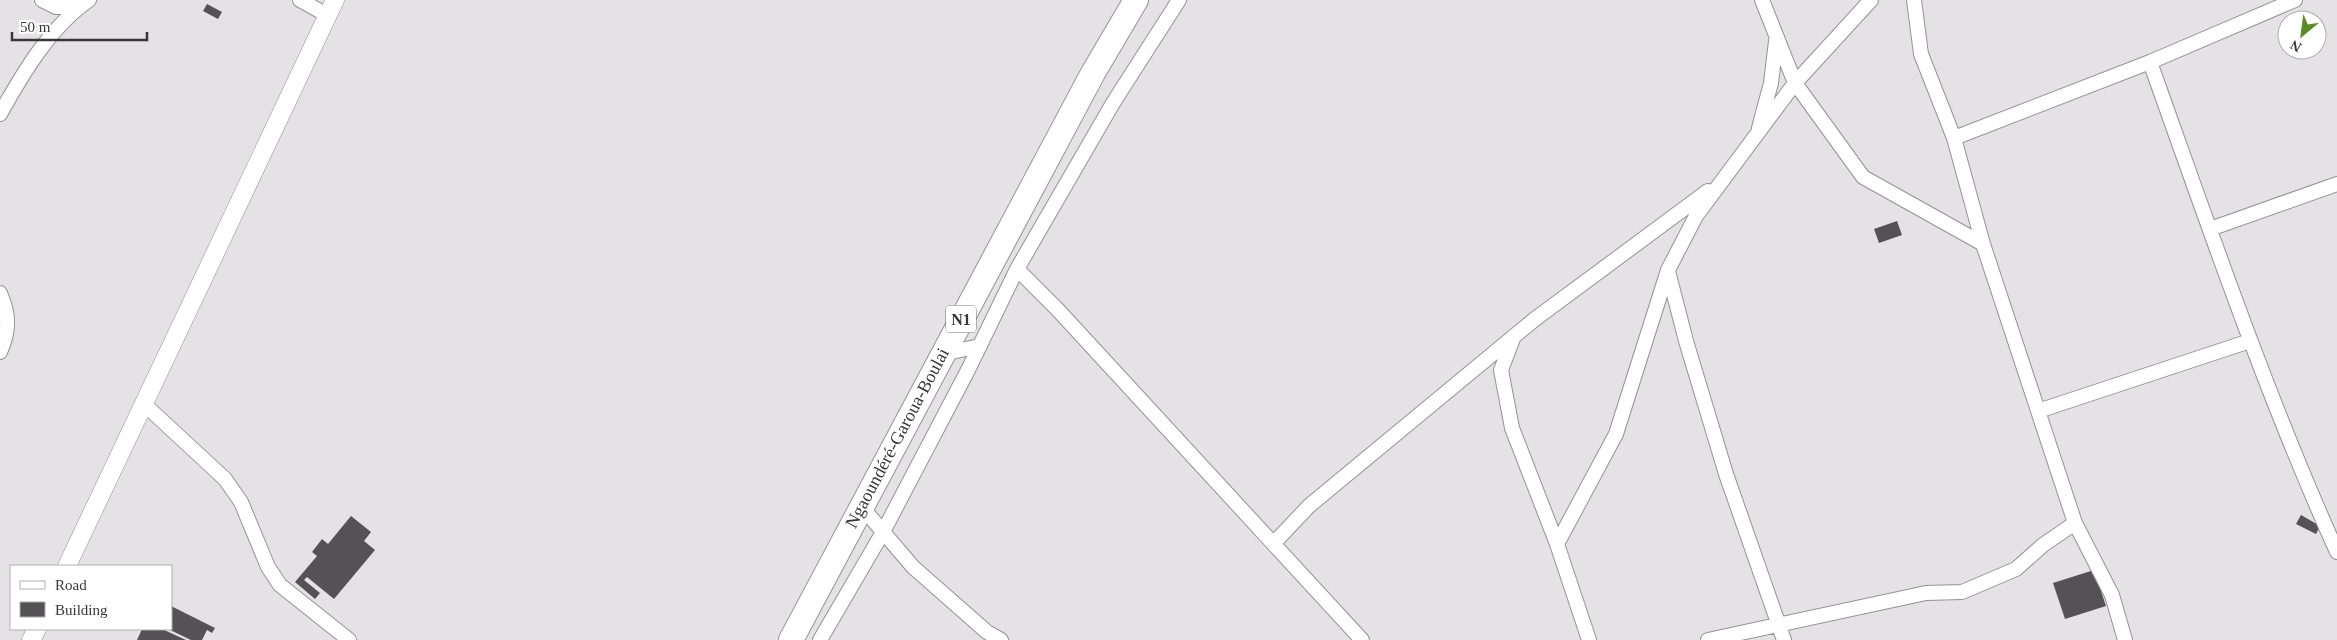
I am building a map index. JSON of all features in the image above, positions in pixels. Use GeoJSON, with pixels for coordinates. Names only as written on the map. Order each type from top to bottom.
{"type":"FeatureCollection","features":[{"type":"Feature","properties":{"kind":"highway","name":"Ngaoundéré-Garoua-Boulai"},"geometry":{"type":"LineString","coordinates":[[790,640],[1093,73],[1136,0]]}},
{"type":"Feature","properties":{"kind":"street"},"geometry":{"type":"LineString","coordinates":[[42,0],[56,6],[84,3]]}},
{"type":"Feature","properties":{"kind":"street"},"geometry":{"type":"LineString","coordinates":[[67,565],[331,7],[300,0]]}},
{"type":"Feature","properties":{"kind":"street"},"geometry":{"type":"LineString","coordinates":[[820,640],[883,532],[980,346],[1017,269],[1113,103],[1179,0]]}},
{"type":"Feature","properties":{"kind":"street"},"geometry":{"type":"LineString","coordinates":[[1762,0],[1795,83],[1864,177],[1983,244]]}},
{"type":"Feature","properties":{"kind":"street"},"geometry":{"type":"LineString","coordinates":[[1557,544],[1616,434],[1668,270],[1696,216],[1795,83],[1871,0]]}},
{"type":"Feature","properties":{"kind":"street"},"geometry":{"type":"LineString","coordinates":[[1914,0],[1921,54],[1954,138],[1983,244],[2038,411],[2075,523],[2112,595],[2125,640]]}},
{"type":"Feature","properties":{"kind":"street"},"geometry":{"type":"LineString","coordinates":[[1954,138],[2150,62],[2295,0]]}},
{"type":"Feature","properties":{"kind":"street"},"geometry":{"type":"LineString","coordinates":[[0,114],[16,86],[48,40],[84,3]]}},
{"type":"Feature","properties":{"kind":"street"},"geometry":{"type":"LineString","coordinates":[[1757,136],[1771,83],[1777,39]]}},
{"type":"Feature","properties":{"kind":"street"},"geometry":{"type":"LineString","coordinates":[[2150,62],[2250,341],[2303,477],[2337,552]]}},
{"type":"Feature","properties":{"kind":"street"},"geometry":{"type":"LineString","coordinates":[[1274,543],[1309,506],[1514,336],[1723,180]]}},
{"type":"Feature","properties":{"kind":"street"},"geometry":{"type":"LineString","coordinates":[[2210,229],[2337,184]]}},
{"type":"Feature","properties":{"kind":"street"},"geometry":{"type":"LineString","coordinates":[[1017,269],[1058,310],[1362,640]]}},
{"type":"Feature","properties":{"kind":"street"},"geometry":{"type":"LineString","coordinates":[[1668,270],[1686,341],[1726,474],[1784,640]]}},
{"type":"Feature","properties":{"kind":"street"},"geometry":{"type":"LineString","coordinates":[[0,292],[9,325],[6,339],[0,352]]}},
{"type":"Feature","properties":{"kind":"street"},"geometry":{"type":"LineString","coordinates":[[1514,336],[1501,370],[1512,428],[1557,544],[1589,640]]}},
{"type":"Feature","properties":{"kind":"street"},"geometry":{"type":"LineString","coordinates":[[2038,411],[2250,341]]}},
{"type":"Feature","properties":{"kind":"street"},"geometry":{"type":"LineString","coordinates":[[942,354],[980,346]]}},
{"type":"Feature","properties":{"kind":"street"},"geometry":{"type":"LineString","coordinates":[[144,404],[225,479],[241,502],[268,568],[280,585],[350,640]]}},
{"type":"Feature","properties":{"kind":"street"},"geometry":{"type":"LineString","coordinates":[[861,506],[913,567],[987,632],[1002,640]]}},
{"type":"Feature","properties":{"kind":"street"},"geometry":{"type":"LineString","coordinates":[[1708,640],[1926,593],[1962,592],[2016,569],[2043,545],[2075,523]]}},
{"type":"Feature","properties":{"kind":"building"},"geometry":{"type":"Polygon","coordinates":[[[207,4],[222,12],[218,19],[203,11],[207,4]]]}},
{"type":"Feature","properties":{"kind":"building"},"geometry":{"type":"Polygon","coordinates":[[[1897,221],[1902,235],[1879,243],[1874,229],[1897,221]]]}},
{"type":"Feature","properties":{"kind":"building"},"geometry":{"type":"Polygon","coordinates":[[[2301,515],[2320,526],[2316,534],[2296,524],[2301,515]]]}},
{"type":"Feature","properties":{"kind":"building"},"geometry":{"type":"Polygon","coordinates":[[[351,516],[371,532],[364,541],[375,550],[334,599],[307,577],[304,580],[320,593],[315,599],[295,582],[317,556],[312,552],[322,539],[328,544],[351,516]]]}},
{"type":"Feature","properties":{"kind":"building"},"geometry":{"type":"Polygon","coordinates":[[[2094,570],[2106,606],[2065,619],[2053,583],[2094,570]]]}},
{"type":"Feature","properties":{"kind":"building"},"geometry":{"type":"Polygon","coordinates":[[[172,606],[215,628],[212,633],[207,630],[202,640],[191,640],[170,630],[172,630],[172,606]]]}},
{"type":"Feature","properties":{"kind":"building"},"geometry":{"type":"Polygon","coordinates":[[[142,630],[164,630],[186,640],[137,640],[142,630]]]}}]}
